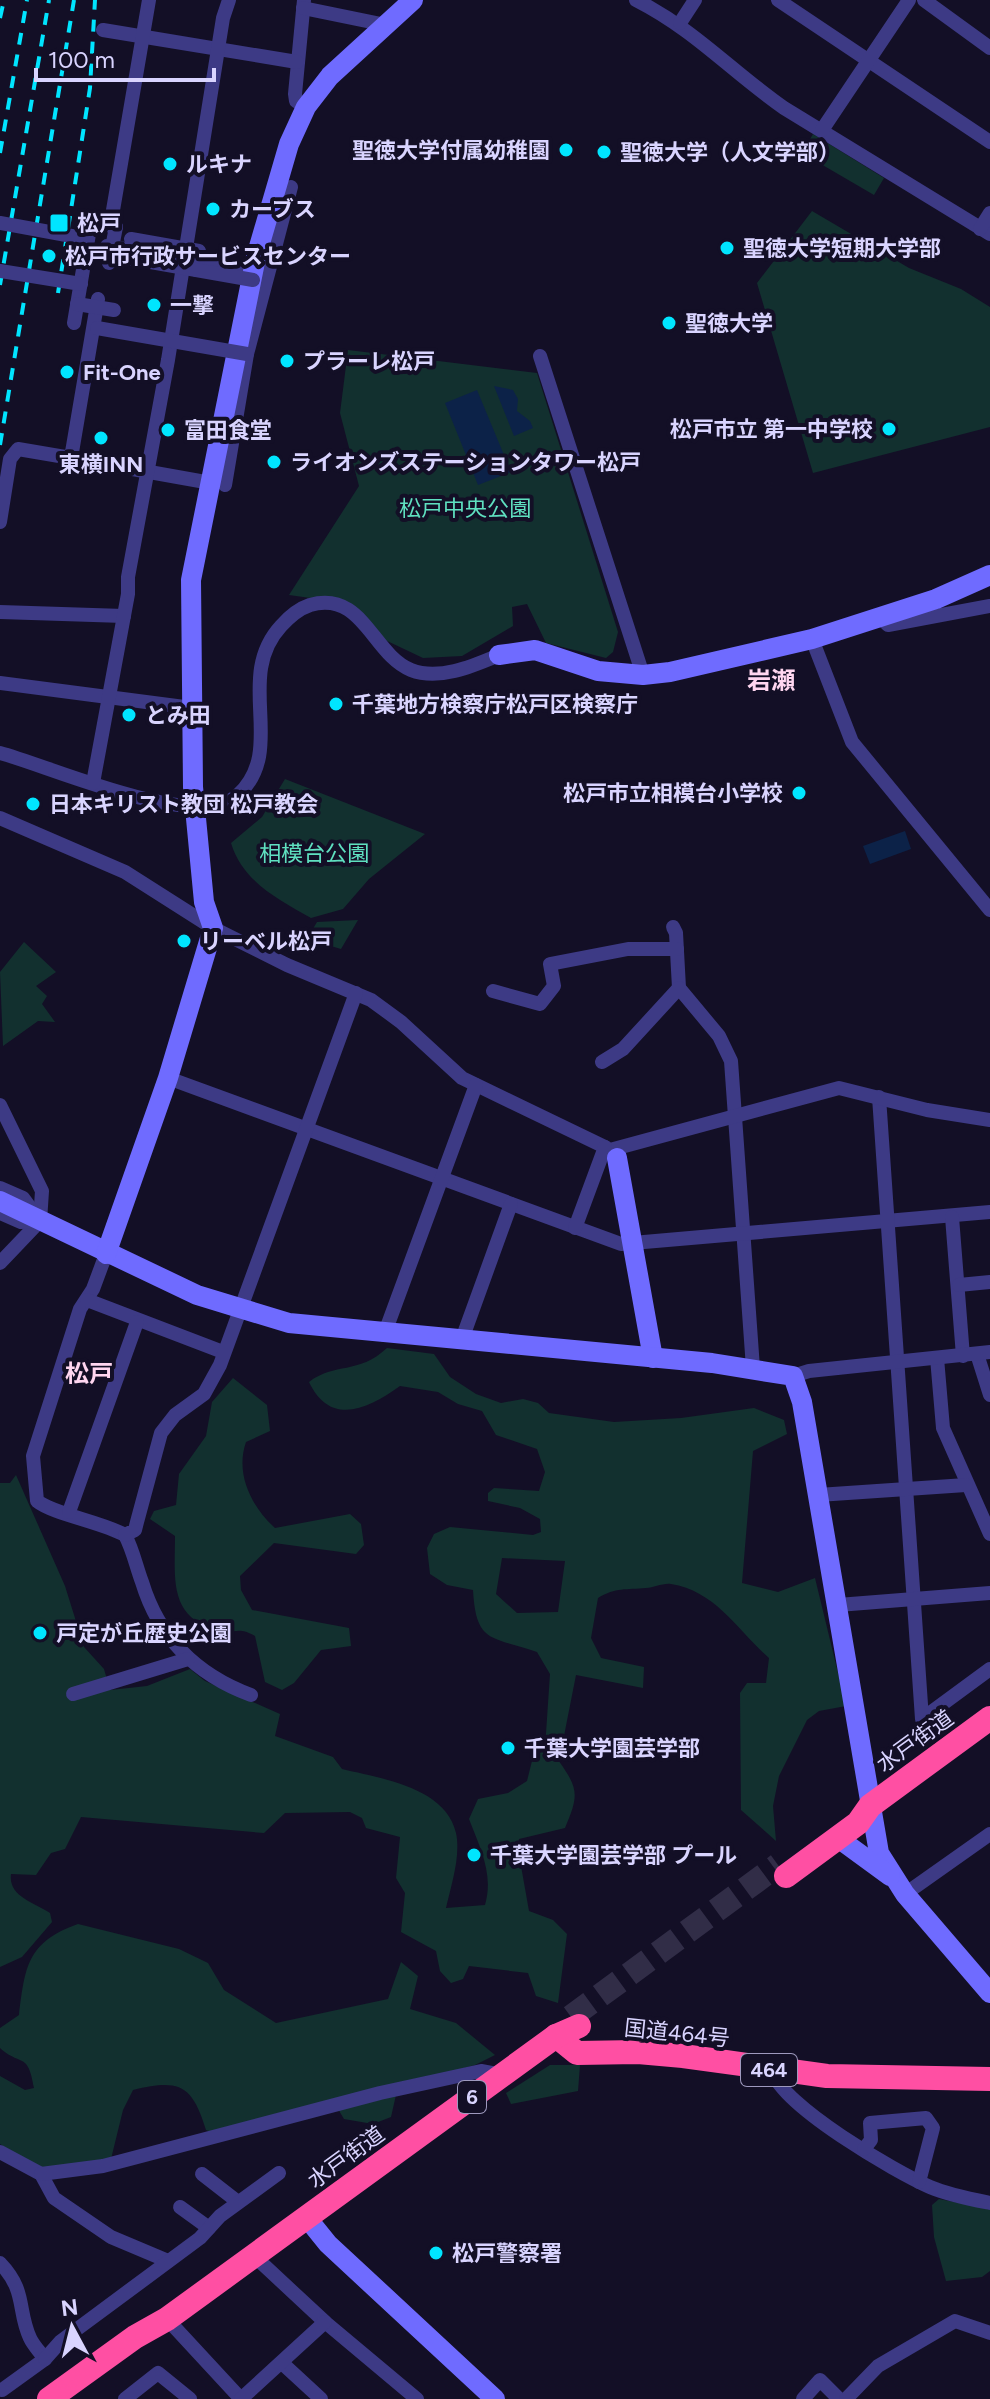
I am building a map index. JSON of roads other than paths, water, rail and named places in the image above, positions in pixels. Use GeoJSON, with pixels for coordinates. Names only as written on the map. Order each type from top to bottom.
{"type":"FeatureCollection","features":[{"type":"Feature","properties":{"kind":"highway","name":"水戸街道"},"geometry":{"type":"LineString","coordinates":[[870,1806],[858,1823],[838,1838],[782,1871],[854,1811],[870,1806],[986,1728]]}},
{"type":"Feature","properties":{"kind":"highway","name":"水戸街道"},"geometry":{"type":"LineString","coordinates":[[55,2398],[135,2337],[167,2319],[569,2026]]}},
{"type":"Feature","properties":{"kind":"highway","name":"国道464号"},"geometry":{"type":"LineString","coordinates":[[569,2026],[577,2053],[638,2052],[868,2079],[990,2079]]}},
{"type":"Feature","properties":{"kind":"street"},"geometry":{"type":"LineString","coordinates":[[112,216],[149,0]]}},
{"type":"Feature","properties":{"kind":"street"},"geometry":{"type":"LineString","coordinates":[[93,783],[147,470],[173,257],[229,0]]}},
{"type":"Feature","properties":{"kind":"street"},"geometry":{"type":"LineString","coordinates":[[251,1695],[213,1678],[188,1659],[160,1624],[125,1535],[69,1512],[44,1507],[37,1501],[32,1464],[80,1309],[87,1300],[106,1254],[168,1078],[213,928],[204,902],[195,806],[191,580],[218,484],[247,354],[280,171],[306,107],[330,76],[413,0]]}},
{"type":"Feature","properties":{"kind":"street"},"geometry":{"type":"LineString","coordinates":[[636,0],[680,23],[753,86],[985,231],[990,213]]}},
{"type":"Feature","properties":{"kind":"street"},"geometry":{"type":"LineString","coordinates":[[680,23],[695,0]]}},
{"type":"Feature","properties":{"kind":"street"},"geometry":{"type":"LineString","coordinates":[[778,0],[990,142]]}},
{"type":"Feature","properties":{"kind":"street"},"geometry":{"type":"LineString","coordinates":[[822,130],[909,0]]}},
{"type":"Feature","properties":{"kind":"street"},"geometry":{"type":"LineString","coordinates":[[924,0],[990,48]]}},
{"type":"Feature","properties":{"kind":"street"},"geometry":{"type":"LineString","coordinates":[[306,107],[296,101],[303,4],[386,25]]}},
{"type":"Feature","properties":{"kind":"street"},"geometry":{"type":"LineString","coordinates":[[103,30],[297,62]]}},
{"type":"Feature","properties":{"kind":"street"},"geometry":{"type":"LineString","coordinates":[[218,484],[260,281],[291,187]]}},
{"type":"Feature","properties":{"kind":"street"},"geometry":{"type":"LineString","coordinates":[[74,323],[91,222],[116,227],[118,249]]}},
{"type":"Feature","properties":{"kind":"street"},"geometry":{"type":"LineString","coordinates":[[0,223],[87,245],[173,257],[260,281]]}},
{"type":"Feature","properties":{"kind":"street"},"geometry":{"type":"LineString","coordinates":[[118,249],[173,257],[199,251],[197,275],[260,281]]}},
{"type":"Feature","properties":{"kind":"street"},"geometry":{"type":"LineString","coordinates":[[0,271],[81,284]]}},
{"type":"Feature","properties":{"kind":"street"},"geometry":{"type":"LineString","coordinates":[[77,304],[104,306]]}},
{"type":"Feature","properties":{"kind":"street"},"geometry":{"type":"LineString","coordinates":[[104,306],[97,328],[247,354]]}},
{"type":"Feature","properties":{"kind":"street"},"geometry":{"type":"LineString","coordinates":[[71,458],[104,306]]}},
{"type":"Feature","properties":{"kind":"street"},"geometry":{"type":"LineString","coordinates":[[540,356],[643,675]]}},
{"type":"Feature","properties":{"kind":"street"},"geometry":{"type":"LineString","coordinates":[[0,522],[10,459],[18,449],[218,484]]}},
{"type":"Feature","properties":{"kind":"street"},"geometry":{"type":"LineString","coordinates":[[0,753],[163,803],[223,805],[235,799],[255,774],[262,741],[257,681],[263,658],[274,633],[299,610],[328,603],[349,610],[361,617],[378,642],[408,669],[434,673],[466,668],[499,655],[535,650],[598,671],[643,675],[685,669],[812,639],[936,599],[990,575]]}},
{"type":"Feature","properties":{"kind":"street"},"geometry":{"type":"LineString","coordinates":[[880,617],[888,625],[990,606]]}},
{"type":"Feature","properties":{"kind":"street"},"geometry":{"type":"LineString","coordinates":[[0,612],[124,616]]}},
{"type":"Feature","properties":{"kind":"street"},"geometry":{"type":"LineString","coordinates":[[812,639],[852,742],[990,910]]}},
{"type":"Feature","properties":{"kind":"street"},"geometry":{"type":"LineString","coordinates":[[0,683],[192,708]]}},
{"type":"Feature","properties":{"kind":"street"},"geometry":{"type":"LineString","coordinates":[[0,818],[125,872],[213,928],[287,965],[356,993],[388,1012],[454,1073],[611,1152],[839,1088],[927,1110],[990,1120]]}},
{"type":"Feature","properties":{"kind":"street"},"geometry":{"type":"LineString","coordinates":[[673,927],[679,988],[725,1044],[731,1061],[753,1368]]}},
{"type":"Feature","properties":{"kind":"street"},"geometry":{"type":"LineString","coordinates":[[493,991],[540,1004],[554,986],[550,964],[628,949],[677,949]]}},
{"type":"Feature","properties":{"kind":"street"},"geometry":{"type":"LineString","coordinates":[[602,1062],[623,1049],[679,988]]}},
{"type":"Feature","properties":{"kind":"street"},"geometry":{"type":"LineString","coordinates":[[125,1535],[135,1530],[161,1433],[175,1415],[204,1394],[223,1352],[356,993]]}},
{"type":"Feature","properties":{"kind":"street"},"geometry":{"type":"LineString","coordinates":[[168,1078],[621,1244],[990,1212]]}},
{"type":"Feature","properties":{"kind":"street"},"geometry":{"type":"LineString","coordinates":[[384,1335],[476,1085]]}},
{"type":"Feature","properties":{"kind":"street"},"geometry":{"type":"LineString","coordinates":[[879,1097],[922,1719],[990,1669]]}},
{"type":"Feature","properties":{"kind":"street"},"geometry":{"type":"LineString","coordinates":[[0,1105],[42,1191],[40,1221],[0,1263]]}},
{"type":"Feature","properties":{"kind":"street"},"geometry":{"type":"LineString","coordinates":[[575,1228],[611,1152]]}},
{"type":"Feature","properties":{"kind":"street"},"geometry":{"type":"LineString","coordinates":[[611,1152],[635,1245],[653,1358]]}},
{"type":"Feature","properties":{"kind":"street"},"geometry":{"type":"LineString","coordinates":[[0,1188],[23,1198],[40,1221]]}},
{"type":"Feature","properties":{"kind":"street"},"geometry":{"type":"LineString","coordinates":[[0,1201],[106,1254],[239,1311],[312,1327],[753,1368],[793,1376],[809,1371],[977,1354]]}},
{"type":"Feature","properties":{"kind":"street"},"geometry":{"type":"LineString","coordinates":[[461,1342],[511,1204]]}},
{"type":"Feature","properties":{"kind":"street"},"geometry":{"type":"LineString","coordinates":[[0,1213],[21,1222],[40,1221]]}},
{"type":"Feature","properties":{"kind":"street"},"geometry":{"type":"LineString","coordinates":[[952,1217],[959,1285],[990,1395]]}},
{"type":"Feature","properties":{"kind":"street"},"geometry":{"type":"LineString","coordinates":[[959,1285],[990,1282]]}},
{"type":"Feature","properties":{"kind":"street"},"geometry":{"type":"LineString","coordinates":[[87,1300],[137,1322],[223,1352]]}},
{"type":"Feature","properties":{"kind":"street"},"geometry":{"type":"LineString","coordinates":[[69,1512],[137,1322]]}},
{"type":"Feature","properties":{"kind":"street"},"geometry":{"type":"LineString","coordinates":[[937,1358],[943,1428],[990,1534]]}},
{"type":"Feature","properties":{"kind":"street"},"geometry":{"type":"LineString","coordinates":[[793,1376],[802,1402],[879,1853],[899,1886],[990,1992]]}},
{"type":"Feature","properties":{"kind":"street"},"geometry":{"type":"LineString","coordinates":[[818,1495],[966,1485]]}},
{"type":"Feature","properties":{"kind":"street"},"geometry":{"type":"LineString","coordinates":[[838,1605],[990,1593]]}},
{"type":"Feature","properties":{"kind":"street"},"geometry":{"type":"LineString","coordinates":[[73,1694],[188,1659]]}},
{"type":"Feature","properties":{"kind":"street"},"geometry":{"type":"LineString","coordinates":[[899,1886],[990,1834]]}},
{"type":"Feature","properties":{"kind":"street"},"geometry":{"type":"LineString","coordinates":[[838,1838],[899,1886]]}},
{"type":"Feature","properties":{"kind":"street"},"geometry":{"type":"LineString","coordinates":[[772,2070],[774,2080],[783,2089],[827,2126],[864,2149],[919,2182],[990,2203]]}},
{"type":"Feature","properties":{"kind":"street"},"geometry":{"type":"LineString","coordinates":[[41,2174],[103,2166],[380,2093],[481,2071],[502,2075]]}},
{"type":"Feature","properties":{"kind":"street"},"geometry":{"type":"LineString","coordinates":[[864,2149],[871,2140],[870,2123],[926,2118],[933,2128],[919,2182]]}},
{"type":"Feature","properties":{"kind":"street"},"geometry":{"type":"LineString","coordinates":[[0,2152],[41,2174],[54,2198],[111,2237],[168,2261]]}},
{"type":"Feature","properties":{"kind":"street"},"geometry":{"type":"LineString","coordinates":[[3,2391],[45,2359],[61,2341],[279,2173]]}},
{"type":"Feature","properties":{"kind":"street"},"geometry":{"type":"LineString","coordinates":[[202,2174],[238,2202]]}},
{"type":"Feature","properties":{"kind":"street"},"geometry":{"type":"LineString","coordinates":[[180,2207],[209,2228]]}},
{"type":"Feature","properties":{"kind":"street"},"geometry":{"type":"LineString","coordinates":[[307,2218],[328,2244],[495,2399]]}},
{"type":"Feature","properties":{"kind":"street"},"geometry":{"type":"LineString","coordinates":[[254,2256],[325,2322],[417,2399]]}},
{"type":"Feature","properties":{"kind":"street"},"geometry":{"type":"LineString","coordinates":[[0,2263],[9,2272],[23,2302],[30,2338],[45,2359]]}},
{"type":"Feature","properties":{"kind":"street"},"geometry":{"type":"LineString","coordinates":[[167,2319],[241,2399],[325,2322]]}},
{"type":"Feature","properties":{"kind":"street"},"geometry":{"type":"LineString","coordinates":[[846,2399],[878,2366],[955,2321],[990,2333]]}},
{"type":"Feature","properties":{"kind":"street"},"geometry":{"type":"LineString","coordinates":[[282,2363],[321,2399]]}},
{"type":"Feature","properties":{"kind":"street"},"geometry":{"type":"LineString","coordinates":[[125,2399],[158,2373],[190,2399]]}},
{"type":"Feature","properties":{"kind":"street"},"geometry":{"type":"LineString","coordinates":[[803,2399],[820,2380],[839,2399]]}},
{"type":"Feature","properties":{"kind":"water"},"geometry":{"type":"Polygon","coordinates":[[[494,386],[513,390],[518,399],[517,411],[530,421],[533,428],[514,436],[494,386]]]}},
{"type":"Feature","properties":{"kind":"water"},"geometry":{"type":"Polygon","coordinates":[[[477,390],[511,472],[478,485],[445,403],[477,390]]]}},
{"type":"Feature","properties":{"kind":"water"},"geometry":{"type":"Polygon","coordinates":[[[905,831],[911,849],[870,864],[863,846],[905,831]]]}},
{"type":"Feature","properties":{"kind":"tunnel"},"geometry":{"type":"LineString","coordinates":[[571,2017],[778,1865]]}},
{"type":"Feature","properties":{"kind":"railway"},"geometry":{"type":"LineString","coordinates":[[0,18],[4,0]]}},
{"type":"Feature","properties":{"kind":"railway"},"geometry":{"type":"LineString","coordinates":[[0,153],[27,0]]}},
{"type":"Feature","properties":{"kind":"railway"},"geometry":{"type":"LineString","coordinates":[[0,285],[49,0]]}},
{"type":"Feature","properties":{"kind":"railway"},"geometry":{"type":"LineString","coordinates":[[0,445],[74,0]]}},
{"type":"Feature","properties":{"kind":"railway"},"geometry":{"type":"LineString","coordinates":[[58,293],[90,88],[95,0]]}},
{"type":"Feature","properties":{"kind":"place","name":"聖徳大学付属幼稚園"},"geometry":{"type":"Point","coordinates":[566,150]}},
{"type":"Feature","properties":{"kind":"place","name":"聖徳大学（人文学部）"},"geometry":{"type":"Point","coordinates":[604,152]}},
{"type":"Feature","properties":{"kind":"place","name":"ルキナ"},"geometry":{"type":"Point","coordinates":[170,164]}},
{"type":"Feature","properties":{"kind":"place","name":"カーブス"},"geometry":{"type":"Point","coordinates":[213,209]}},
{"type":"Feature","properties":{"kind":"place","name":"松戸"},"geometry":{"type":"Point","coordinates":[59,223]}},
{"type":"Feature","properties":{"kind":"place","name":"聖徳大学短期大学部"},"geometry":{"type":"Point","coordinates":[727,248]}},
{"type":"Feature","properties":{"kind":"place","name":"松戸市行政サービスセンター"},"geometry":{"type":"Point","coordinates":[49,256]}},
{"type":"Feature","properties":{"kind":"place","name":"一撃"},"geometry":{"type":"Point","coordinates":[154,305]}},
{"type":"Feature","properties":{"kind":"place","name":"聖徳大学"},"geometry":{"type":"Point","coordinates":[669,323]}},
{"type":"Feature","properties":{"kind":"place","name":"プラーレ松戸"},"geometry":{"type":"Point","coordinates":[287,361]}},
{"type":"Feature","properties":{"kind":"place","name":"Fit-One"},"geometry":{"type":"Point","coordinates":[67,372]}},
{"type":"Feature","properties":{"kind":"place","name":"松戸市立 第一中学校"},"geometry":{"type":"Point","coordinates":[889,429]}},
{"type":"Feature","properties":{"kind":"place","name":"富田食堂"},"geometry":{"type":"Point","coordinates":[168,430]}},
{"type":"Feature","properties":{"kind":"place","name":"東横INN"},"geometry":{"type":"Point","coordinates":[101,438]}},
{"type":"Feature","properties":{"kind":"place","name":"ライオンズステーションタワー松戸"},"geometry":{"type":"Point","coordinates":[274,462]}},
{"type":"Feature","properties":{"kind":"place","name":"千葉地方検察庁松戸区検察庁"},"geometry":{"type":"Point","coordinates":[336,704]}},
{"type":"Feature","properties":{"kind":"place","name":"とみ田"},"geometry":{"type":"Point","coordinates":[129,715]}},
{"type":"Feature","properties":{"kind":"place","name":"松戸市立相模台小学校"},"geometry":{"type":"Point","coordinates":[799,793]}},
{"type":"Feature","properties":{"kind":"place","name":"日本キリスト教団 松戸教会"},"geometry":{"type":"Point","coordinates":[33,804]}},
{"type":"Feature","properties":{"kind":"place","name":"リーベル松戸"},"geometry":{"type":"Point","coordinates":[184,941]}},
{"type":"Feature","properties":{"kind":"place","name":"戸定が丘歴史公園"},"geometry":{"type":"Point","coordinates":[40,1633]}},
{"type":"Feature","properties":{"kind":"place","name":"千葉大学園芸学部"},"geometry":{"type":"Point","coordinates":[508,1748]}},
{"type":"Feature","properties":{"kind":"place","name":"千葉大学園芸学部 プール"},"geometry":{"type":"Point","coordinates":[474,1855]}},
{"type":"Feature","properties":{"kind":"place","name":"松戸警察署"},"geometry":{"type":"Point","coordinates":[436,2253]}},
{"type":"Feature","properties":{"kind":"district","name":"岩瀬"},"geometry":{"type":"Point","coordinates":[771,680]}},
{"type":"Feature","properties":{"kind":"district","name":"松戸"},"geometry":{"type":"Point","coordinates":[89,1373]}},
{"type":"Feature","properties":{"kind":"park label","name":"松戸中央公園"},"geometry":{"type":"Point","coordinates":[465,508]}},
{"type":"Feature","properties":{"kind":"park label","name":"相模台公園"},"geometry":{"type":"Point","coordinates":[314,853]}}]}
